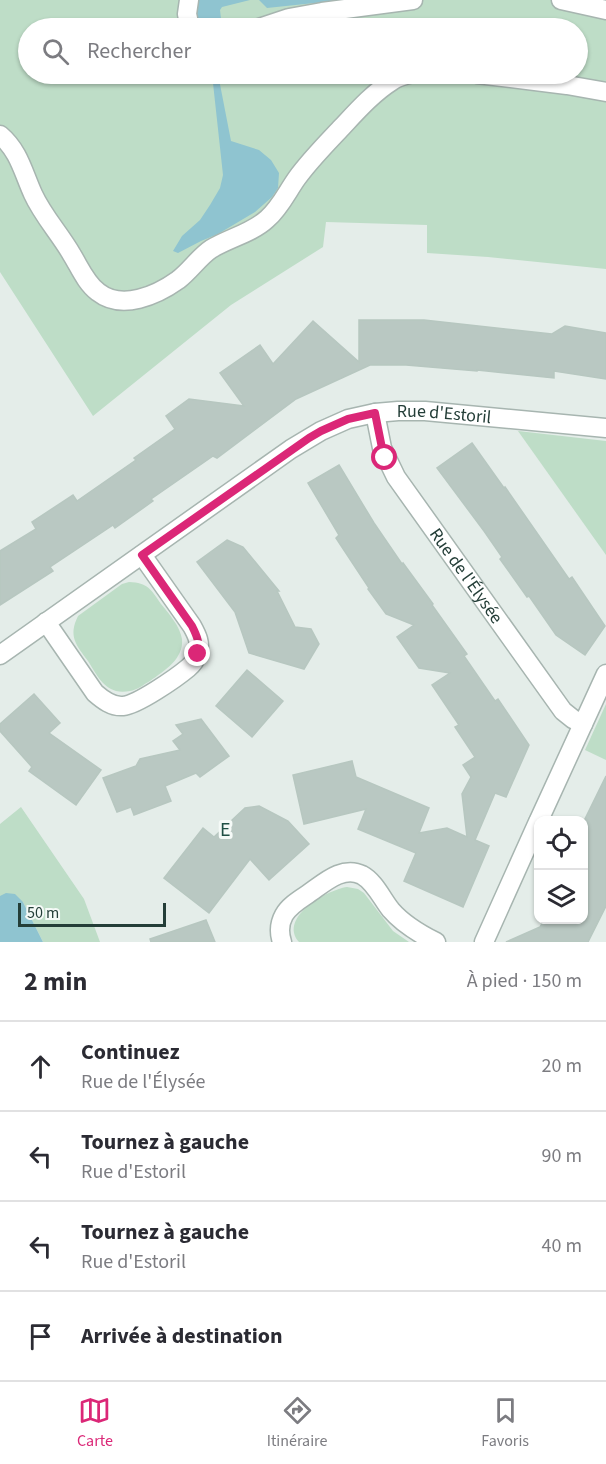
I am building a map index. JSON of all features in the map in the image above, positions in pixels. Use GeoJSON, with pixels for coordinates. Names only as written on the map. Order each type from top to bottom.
{"type":"FeatureCollection","features":[{"type":"Feature","properties":{"kind":"street"},"geometry":{"type":"LineString","coordinates":[[189,0],[189,18]]}},
{"type":"Feature","properties":{"kind":"street"},"geometry":{"type":"LineString","coordinates":[[289,18],[413,0]]}},
{"type":"Feature","properties":{"kind":"street"},"geometry":{"type":"LineString","coordinates":[[561,0],[606,10]]}},
{"type":"Feature","properties":{"kind":"street"},"geometry":{"type":"LineString","coordinates":[[0,135],[9,142],[17,154],[33,194],[85,278],[99,293],[129,302],[144,298],[179,279],[208,251],[253,229],[267,219],[311,161],[351,118],[387,84]]}},
{"type":"Feature","properties":{"kind":"street"},"geometry":{"type":"LineString","coordinates":[[559,84],[606,92]]}},
{"type":"Feature","properties":{"kind":"street","name":"Rue d'Estoril"},"geometry":{"type":"LineString","coordinates":[[0,655],[309,438],[348,419],[375,413],[425,411],[606,429]]}},
{"type":"Feature","properties":{"kind":"street","name":"Rue de l'Élysée"},"geometry":{"type":"LineString","coordinates":[[375,413],[385,458],[396,477],[563,711],[583,724]]}},
{"type":"Feature","properties":{"kind":"street"},"geometry":{"type":"LineString","coordinates":[[46,622],[95,693],[103,701],[113,705],[133,704],[187,669],[198,654],[198,637],[142,555]]}},
{"type":"Feature","properties":{"kind":"street"},"geometry":{"type":"LineString","coordinates":[[541,816],[606,674]]}},
{"type":"Feature","properties":{"kind":"street"},"geometry":{"type":"LineString","coordinates":[[484,942],[534,832]]}},
{"type":"Feature","properties":{"kind":"street"},"geometry":{"type":"LineString","coordinates":[[282,942],[280,924],[284,914],[291,906],[332,877],[354,872],[371,882],[400,919],[436,942]]}},
{"type":"Feature","properties":{"kind":"green space"},"geometry":{"type":"Polygon","coordinates":[[[0,0],[606,0],[606,269],[427,253],[427,225],[326,222],[323,247],[231,305],[93,416],[0,272],[0,0]]]}},
{"type":"Feature","properties":{"kind":"green space"},"geometry":{"type":"Polygon","coordinates":[[[518,431],[606,441],[606,555],[518,431]]]}},
{"type":"Feature","properties":{"kind":"green space"},"geometry":{"type":"Polygon","coordinates":[[[129,582],[145,585],[151,591],[177,625],[181,634],[182,646],[172,664],[161,673],[138,688],[121,692],[111,689],[99,679],[77,645],[74,629],[78,616],[122,584],[129,582]]]}},
{"type":"Feature","properties":{"kind":"green space"},"geometry":{"type":"Polygon","coordinates":[[[606,704],[606,760],[585,750],[606,704]]]}},
{"type":"Feature","properties":{"kind":"green space"},"geometry":{"type":"Polygon","coordinates":[[[21,807],[84,899],[100,942],[43,942],[23,902],[0,896],[0,824],[21,807]]]}},
{"type":"Feature","properties":{"kind":"green space"},"geometry":{"type":"Polygon","coordinates":[[[347,887],[364,893],[393,931],[409,942],[299,942],[294,933],[299,915],[317,899],[347,887]]]}},
{"type":"Feature","properties":{"kind":"water"},"geometry":{"type":"Polygon","coordinates":[[[198,0],[250,0],[222,7],[221,18],[195,18],[198,0]]]}},
{"type":"Feature","properties":{"kind":"water"},"geometry":{"type":"Polygon","coordinates":[[[259,0],[343,0],[267,8],[259,0]]]}},
{"type":"Feature","properties":{"kind":"water"},"geometry":{"type":"Polygon","coordinates":[[[213,84],[220,84],[231,141],[259,150],[271,160],[279,173],[278,188],[272,197],[255,212],[218,234],[178,253],[173,251],[182,236],[200,220],[210,205],[220,188],[223,175],[213,84]]]}},
{"type":"Feature","properties":{"kind":"water"},"geometry":{"type":"Polygon","coordinates":[[[6,893],[15,894],[23,902],[43,942],[0,942],[0,896],[6,893]]]}},
{"type":"Feature","properties":{"kind":"building"},"geometry":{"type":"Polygon","coordinates":[[[359,320],[424,320],[552,334],[565,326],[606,333],[606,379],[554,371],[554,378],[477,370],[370,365],[296,399],[217,458],[213,456],[151,499],[153,501],[115,528],[113,525],[50,567],[53,571],[0,605],[0,551],[36,529],[32,522],[73,495],[77,501],[136,460],[134,458],[175,429],[166,416],[189,399],[244,406],[220,373],[260,345],[273,364],[313,321],[359,362],[359,320]]]}},
{"type":"Feature","properties":{"kind":"building"},"geometry":{"type":"Polygon","coordinates":[[[472,443],[569,579],[572,577],[605,626],[585,655],[556,635],[437,468],[472,443]]]}},
{"type":"Feature","properties":{"kind":"building"},"geometry":{"type":"Polygon","coordinates":[[[339,465],[374,523],[467,654],[464,656],[495,701],[498,699],[529,745],[506,797],[495,793],[475,840],[489,846],[463,907],[404,881],[416,853],[358,829],[366,809],[304,824],[293,775],[352,761],[356,777],[429,808],[419,833],[447,828],[467,837],[462,794],[471,777],[463,765],[475,757],[455,727],[459,725],[432,685],[450,673],[419,668],[397,637],[414,625],[386,614],[336,538],[339,535],[308,483],[339,465]]]}},
{"type":"Feature","properties":{"kind":"building"},"geometry":{"type":"Polygon","coordinates":[[[227,540],[243,547],[279,591],[277,591],[295,627],[311,629],[319,644],[304,669],[249,653],[235,612],[197,562],[227,540]]]}},
{"type":"Feature","properties":{"kind":"building"},"geometry":{"type":"Polygon","coordinates":[[[247,670],[283,701],[252,737],[216,706],[247,670]]]}},
{"type":"Feature","properties":{"kind":"building"},"geometry":{"type":"Polygon","coordinates":[[[34,694],[60,723],[49,733],[101,770],[76,805],[29,771],[32,767],[0,731],[0,724],[34,694]]]}},
{"type":"Feature","properties":{"kind":"building"},"geometry":{"type":"Polygon","coordinates":[[[201,719],[229,756],[200,777],[196,773],[165,786],[171,801],[134,815],[131,807],[117,812],[103,778],[136,766],[140,759],[180,750],[173,741],[183,734],[176,725],[201,719]]]}},
{"type":"Feature","properties":{"kind":"building"},"geometry":{"type":"Polygon","coordinates":[[[606,776],[606,906],[588,942],[506,942],[540,927],[542,924],[588,924],[586,816],[606,776]]]}},
{"type":"Feature","properties":{"kind":"building"},"geometry":{"type":"Polygon","coordinates":[[[259,806],[288,821],[309,844],[269,880],[250,859],[209,913],[164,878],[203,828],[214,837],[245,808],[259,806]]]}},
{"type":"Feature","properties":{"kind":"building"},"geometry":{"type":"Polygon","coordinates":[[[206,920],[215,942],[151,942],[150,939],[206,920]]]}},
{"type":"Feature","properties":{"kind":"district","name":"E"},"geometry":{"type":"Point","coordinates":[226,830]}},
{"type":"Feature","properties":{"kind":"route"},"geometry":{"type":"LineString","coordinates":[[198,654],[198,637],[192,626],[142,555],[291,449],[321,431],[348,419],[375,413],[385,458]]}}]}
